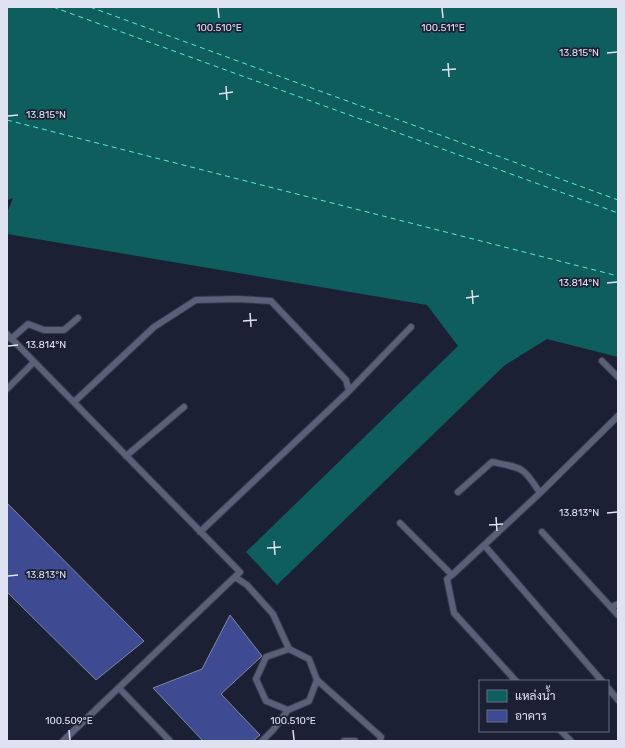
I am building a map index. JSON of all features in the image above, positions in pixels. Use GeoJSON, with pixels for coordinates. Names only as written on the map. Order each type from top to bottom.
{"type":"FeatureCollection","features":[{"type":"Feature","properties":{"kind":"lane"},"geometry":{"type":"LineString","coordinates":[[74,402],[154,327],[196,300],[237,299],[271,301],[346,380],[349,391]]}},
{"type":"Feature","properties":{"kind":"lane"},"geometry":{"type":"LineString","coordinates":[[63,741],[240,572],[9,336],[28,324],[44,330],[64,330],[78,318]]}},
{"type":"Feature","properties":{"kind":"lane"},"geometry":{"type":"LineString","coordinates":[[200,532],[349,391],[411,327]]}},
{"type":"Feature","properties":{"kind":"lane"},"geometry":{"type":"LineString","coordinates":[[7,389],[34,362]]}},
{"type":"Feature","properties":{"kind":"lane"},"geometry":{"type":"LineString","coordinates":[[602,362],[618,377]]}},
{"type":"Feature","properties":{"kind":"lane"},"geometry":{"type":"LineString","coordinates":[[126,456],[184,406]]}},
{"type":"Feature","properties":{"kind":"lane"},"geometry":{"type":"LineString","coordinates":[[515,680],[454,613],[447,579],[540,493],[618,416]]}},
{"type":"Feature","properties":{"kind":"lane"},"geometry":{"type":"LineString","coordinates":[[458,492],[492,462],[520,468],[529,475],[540,493]]}},
{"type":"Feature","properties":{"kind":"lane"},"geometry":{"type":"LineString","coordinates":[[400,523],[452,575]]}},
{"type":"Feature","properties":{"kind":"lane"},"geometry":{"type":"LineString","coordinates":[[542,532],[618,615]]}},
{"type":"Feature","properties":{"kind":"lane"},"geometry":{"type":"LineString","coordinates":[[484,545],[601,680]]}},
{"type":"Feature","properties":{"kind":"lane"},"geometry":{"type":"LineString","coordinates":[[235,577],[247,585],[273,614],[289,650]]}},
{"type":"Feature","properties":{"kind":"lane"},"geometry":{"type":"LineString","coordinates":[[611,607],[618,604]]}},
{"type":"Feature","properties":{"kind":"lane"},"geometry":{"type":"LineString","coordinates":[[288,710],[266,701],[256,679],[266,657],[289,650],[309,659],[317,680],[382,736],[380,741]]}},
{"type":"Feature","properties":{"kind":"lane"},"geometry":{"type":"LineString","coordinates":[[262,741],[273,730],[288,710],[308,701],[317,680]]}},
{"type":"Feature","properties":{"kind":"lane"},"geometry":{"type":"LineString","coordinates":[[119,688],[170,741]]}},
{"type":"Feature","properties":{"kind":"lane"},"geometry":{"type":"LineString","coordinates":[[609,689],[618,700]]}},
{"type":"Feature","properties":{"kind":"lane"},"geometry":{"type":"LineString","coordinates":[[562,732],[570,741]]}},
{"type":"Feature","properties":{"kind":"lane"},"geometry":{"type":"LineString","coordinates":[[344,741],[355,741]]}},
{"type":"Feature","properties":{"kind":"water"},"geometry":{"type":"Polygon","coordinates":[[[7,7],[618,7],[618,357],[547,339],[505,365],[277,585],[246,552],[458,346],[427,305],[7,234],[7,213],[13,198],[7,200],[7,7]]]}},
{"type":"Feature","properties":{"kind":"building"},"geometry":{"type":"Polygon","coordinates":[[[7,503],[144,641],[96,680],[7,592],[7,503]]]}},
{"type":"Feature","properties":{"kind":"building"},"geometry":{"type":"Polygon","coordinates":[[[230,615],[262,656],[221,694],[260,735],[253,741],[203,741],[153,688],[202,669],[230,615]]]}},
{"type":"Feature","properties":{"kind":"ferry route"},"geometry":{"type":"LineString","coordinates":[[53,7],[618,213]]}},
{"type":"Feature","properties":{"kind":"ferry route"},"geometry":{"type":"LineString","coordinates":[[90,7],[618,200]]}},
{"type":"Feature","properties":{"kind":"ferry route"},"geometry":{"type":"LineString","coordinates":[[7,120],[618,276]]}}]}
